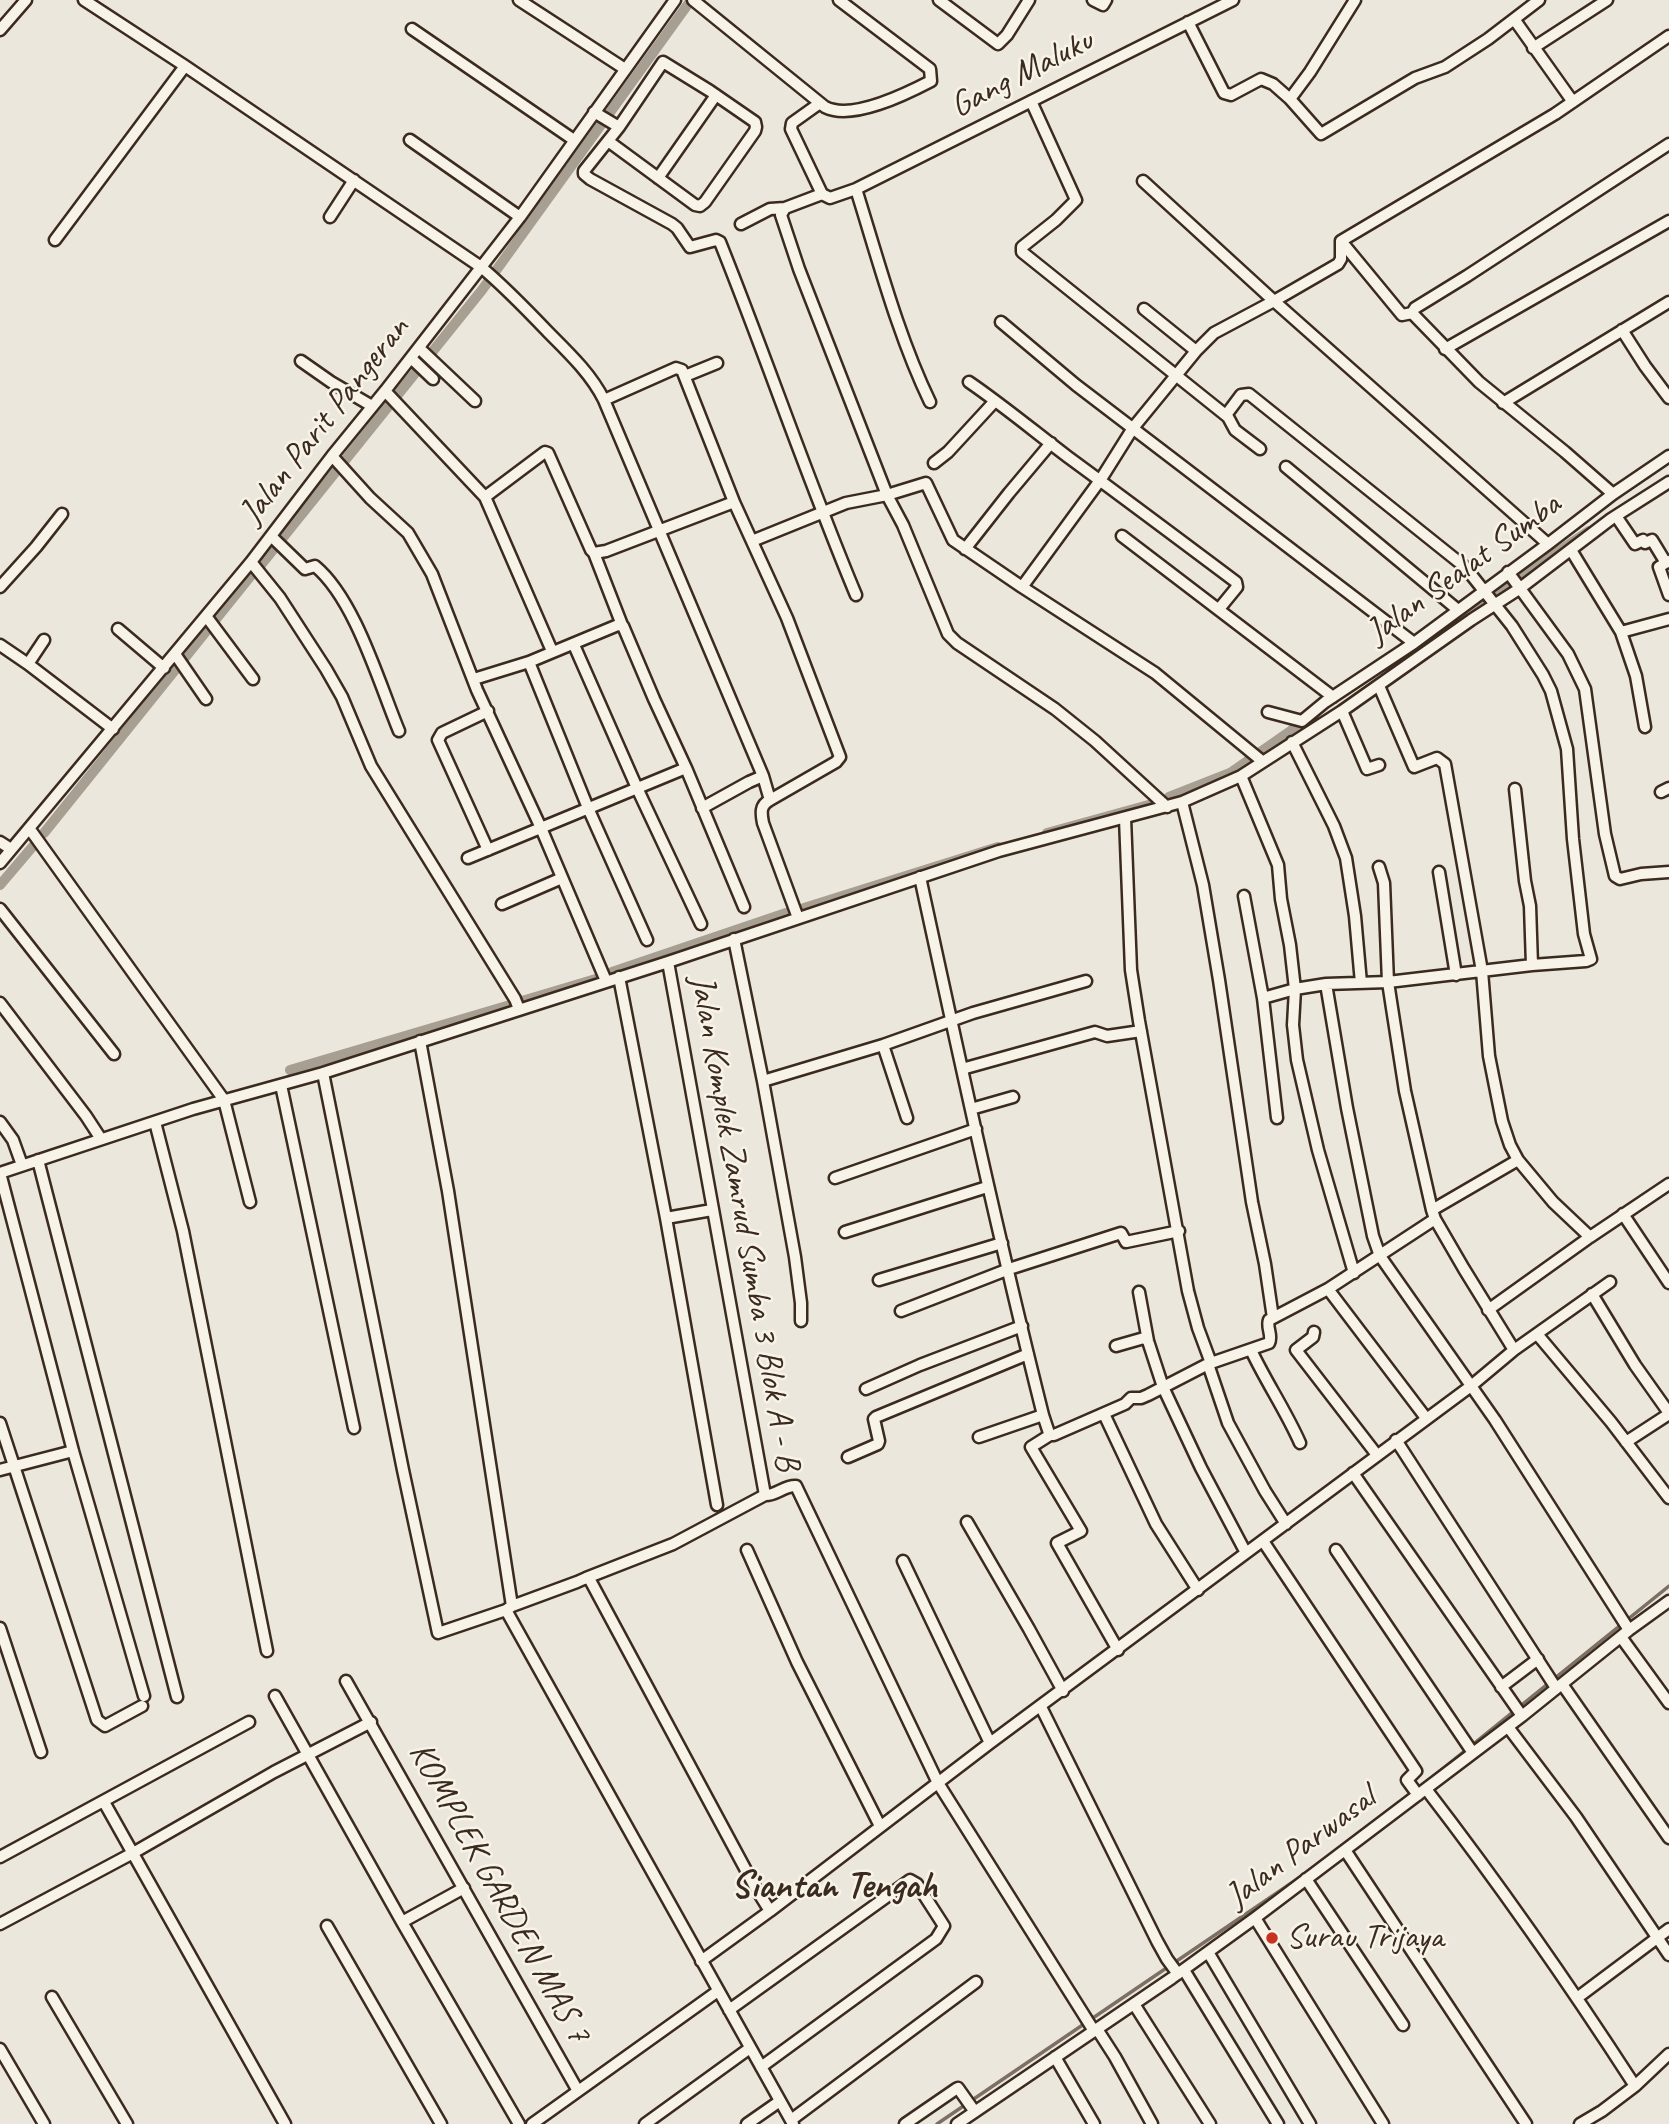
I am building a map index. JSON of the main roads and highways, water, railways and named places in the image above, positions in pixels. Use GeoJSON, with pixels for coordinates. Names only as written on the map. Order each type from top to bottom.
{"type":"FeatureCollection","features":[{"type":"Feature","properties":{"kind":"waterway"},"geometry":{"type":"LineString","coordinates":[[260,566],[482,290],[691,0]]}},
{"type":"Feature","properties":{"kind":"waterway"},"geometry":{"type":"LineString","coordinates":[[1422,643],[1589,531]]}},
{"type":"Feature","properties":{"kind":"waterway"},"geometry":{"type":"LineString","coordinates":[[44,833],[253,573]]}},
{"type":"Feature","properties":{"kind":"waterway"},"geometry":{"type":"LineString","coordinates":[[1169,797],[1230,773],[1309,718]]}},
{"type":"Feature","properties":{"kind":"waterway"},"geometry":{"type":"LineString","coordinates":[[1047,833],[1152,804]]}},
{"type":"Feature","properties":{"kind":"waterway"},"geometry":{"type":"LineString","coordinates":[[0,885],[34,845]]}},
{"type":"Feature","properties":{"kind":"waterway"},"geometry":{"type":"LineString","coordinates":[[804,908],[998,847]]}},
{"type":"Feature","properties":{"kind":"waterway"},"geometry":{"type":"LineString","coordinates":[[612,972],[786,913]]}},
{"type":"Feature","properties":{"kind":"waterway"},"geometry":{"type":"LineString","coordinates":[[522,1001],[599,978]]}},
{"type":"Feature","properties":{"kind":"waterway"},"geometry":{"type":"LineString","coordinates":[[290,1070],[510,1005]]}},
{"type":"Feature","properties":{"kind":"waterway"},"geometry":{"type":"LineString","coordinates":[[1415,1791],[1669,1586]]}},
{"type":"Feature","properties":{"kind":"waterway"},"geometry":{"type":"LineString","coordinates":[[937,2124],[1315,1867]]}},
{"type":"Feature","properties":{"kind":"place","name":"Surau Trijaya"},"geometry":{"type":"Point","coordinates":[1272,1938]}},
{"type":"Feature","properties":{"kind":"district","name":"Siantan Tengah"},"geometry":{"type":"Point","coordinates":[834,1887]}}]}
